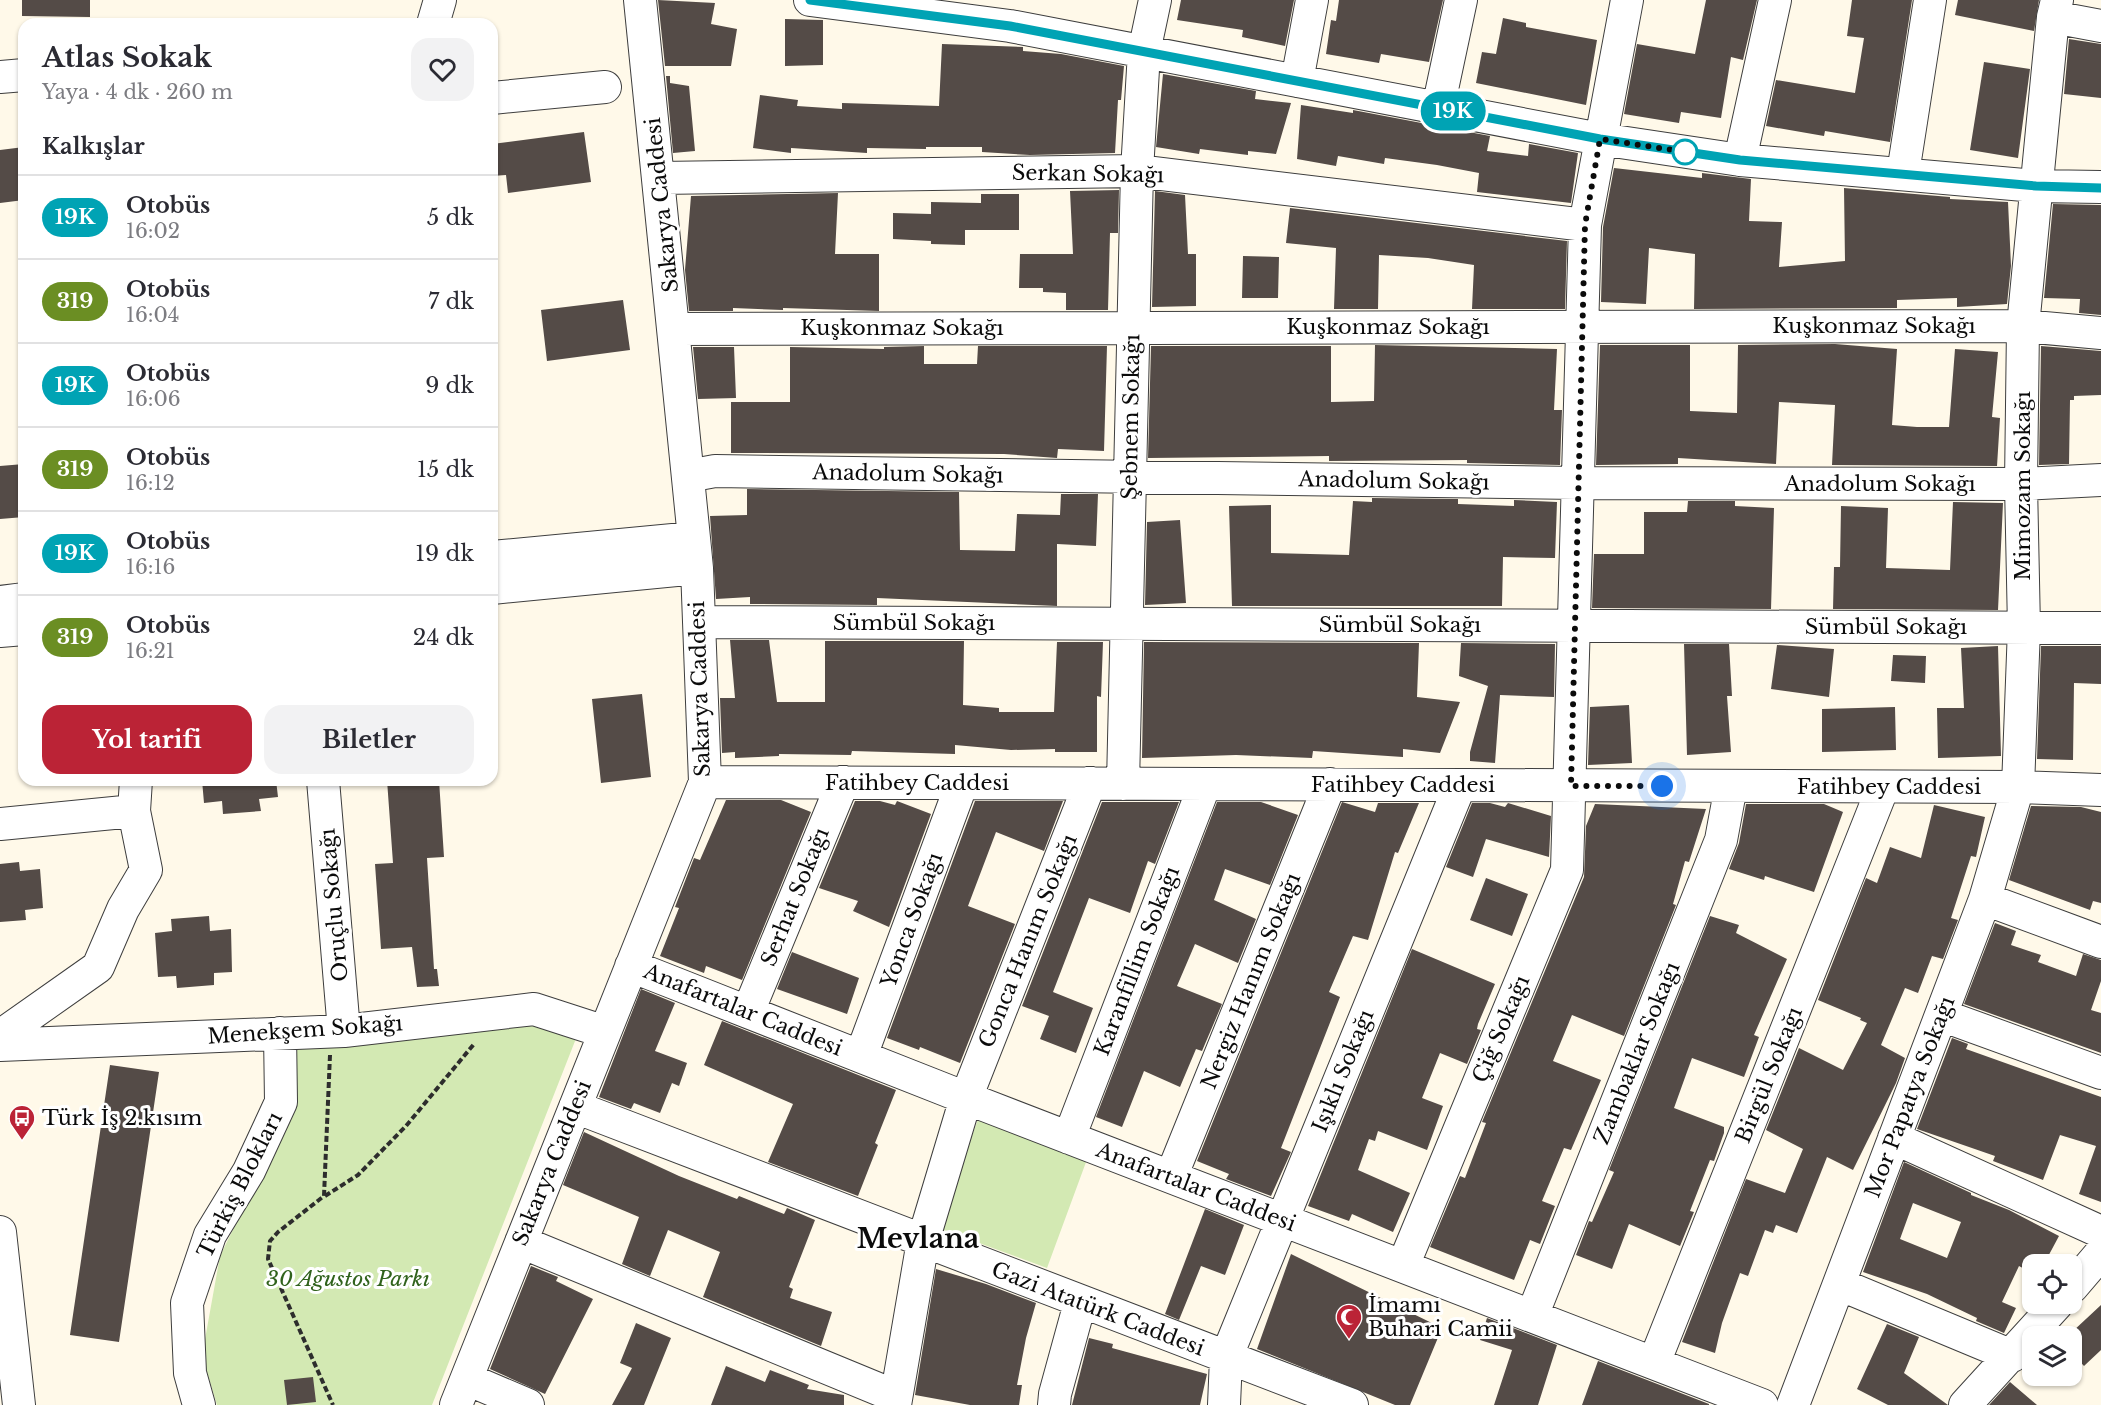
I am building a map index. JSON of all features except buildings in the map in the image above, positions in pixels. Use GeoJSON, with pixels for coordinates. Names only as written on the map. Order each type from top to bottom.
{"type":"FeatureCollection","features":[{"type":"Feature","properties":{"kind":"street"},"geometry":{"type":"LineString","coordinates":[[435,18],[440,0]]}},
{"type":"Feature","properties":{"kind":"street","name":"Sakarya Caddesi"},"geometry":{"type":"LineString","coordinates":[[462,1392],[705,782],[695,553],[660,178],[640,0]]}},
{"type":"Feature","properties":{"kind":"street"},"geometry":{"type":"LineString","coordinates":[[810,0],[1012,13],[1144,51],[1600,139],[1740,160],[2036,186],[2101,188]]}},
{"type":"Feature","properties":{"kind":"street","name":"Şebnem Sokağı"},"geometry":{"type":"LineString","coordinates":[[1123,783],[1137,171],[1144,51],[1155,0]]}},
{"type":"Feature","properties":{"kind":"street"},"geometry":{"type":"LineString","coordinates":[[1297,81],[1312,0]]}},
{"type":"Feature","properties":{"kind":"street"},"geometry":{"type":"LineString","coordinates":[[1438,108],[1461,0]]}},
{"type":"Feature","properties":{"kind":"street","name":"Çiğ Sokağı"},"geometry":{"type":"LineString","coordinates":[[1403,1266],[1568,870],[1585,225],[1627,0]]}},
{"type":"Feature","properties":{"kind":"street"},"geometry":{"type":"LineString","coordinates":[[1740,160],[1775,0]]}},
{"type":"Feature","properties":{"kind":"street"},"geometry":{"type":"LineString","coordinates":[[1903,173],[1930,0]]}},
{"type":"Feature","properties":{"kind":"street"},"geometry":{"type":"LineString","coordinates":[[2055,8],[2101,26]]}},
{"type":"Feature","properties":{"kind":"street","name":"Mimozam Sokağı"},"geometry":{"type":"LineString","coordinates":[[2018,787],[2024,628],[2021,484],[2023,326],[2055,8]]}},
{"type":"Feature","properties":{"kind":"street"},"geometry":{"type":"LineString","coordinates":[[0,77],[18,76]]}},
{"type":"Feature","properties":{"kind":"street"},"geometry":{"type":"LineString","coordinates":[[498,97],[605,87]]}},
{"type":"Feature","properties":{"kind":"street","name":"Serkan Sokağı"},"geometry":{"type":"LineString","coordinates":[[660,178],[1137,171],[1585,225]]}},
{"type":"Feature","properties":{"kind":"street","name":"Kuşkonmaz Sokağı"},"geometry":{"type":"LineString","coordinates":[[674,329],[2023,326],[2101,333]]}},
{"type":"Feature","properties":{"kind":"street","name":"Anadolum Sokağı"},"geometry":{"type":"LineString","coordinates":[[688,476],[716,471],[1578,483],[2021,484],[2101,480]]}},
{"type":"Feature","properties":{"kind":"street"},"geometry":{"type":"LineString","coordinates":[[498,557],[695,553]]}},
{"type":"Feature","properties":{"kind":"street"},"geometry":{"type":"LineString","coordinates":[[498,587],[695,553]]}},
{"type":"Feature","properties":{"kind":"street"},"geometry":{"type":"LineString","coordinates":[[0,602],[18,600]]}},
{"type":"Feature","properties":{"kind":"street","name":"Sümbül Sokağı"},"geometry":{"type":"LineString","coordinates":[[699,622],[2101,628]]}},
{"type":"Feature","properties":{"kind":"street"},"geometry":{"type":"LineString","coordinates":[[0,631],[18,630]]}},
{"type":"Feature","properties":{"kind":"street","name":"Fatihbey Caddesi"},"geometry":{"type":"LineString","coordinates":[[705,782],[2018,787],[2101,790]]}},
{"type":"Feature","properties":{"kind":"street","name":"Serhat Sokağı"},"geometry":{"type":"LineString","coordinates":[[748,1012],[843,782]]}},
{"type":"Feature","properties":{"kind":"street","name":"Yonca Sokağı"},"geometry":{"type":"LineString","coordinates":[[861,1056],[962,783]]}},
{"type":"Feature","properties":{"kind":"street","name":"Gonca Hanım Sokağı"},"geometry":{"type":"LineString","coordinates":[[895,1400],[923,1241],[966,1098],[1090,783]]}},
{"type":"Feature","properties":{"kind":"street","name":"Karanfillim Sokağı"},"geometry":{"type":"LineString","coordinates":[[1069,1138],[1205,784]]}},
{"type":"Feature","properties":{"kind":"street","name":"Nergiz Hanım Sokağı"},"geometry":{"type":"LineString","coordinates":[[1171,1177],[1330,784]]}},
{"type":"Feature","properties":{"kind":"street","name":"Işıklı Sokağı"},"geometry":{"type":"LineString","coordinates":[[1226,1358],[1460,785]]}},
{"type":"Feature","properties":{"kind":"street"},"geometry":{"type":"LineString","coordinates":[[0,1036],[98,967],[123,909],[146,870],[134,811],[136,786]]}},
{"type":"Feature","properties":{"kind":"street","name":"Oruçlu Sokağı"},"geometry":{"type":"LineString","coordinates":[[324,786],[337,1031]]}},
{"type":"Feature","properties":{"kind":"street","name":"Zambaklar Sokağı"},"geometry":{"type":"LineString","coordinates":[[1532,1316],[1721,840],[1731,786]]}},
{"type":"Feature","properties":{"kind":"street","name":"Birgül Sokağı"},"geometry":{"type":"LineString","coordinates":[[1654,1363],[1883,787]]}},
{"type":"Feature","properties":{"kind":"street","name":"Mor Papatya Sokağı"},"geometry":{"type":"LineString","coordinates":[[1793,1405],[1985,899],[2018,787]]}},
{"type":"Feature","properties":{"kind":"street"},"geometry":{"type":"LineString","coordinates":[[0,824],[134,811]]}},
{"type":"Feature","properties":{"kind":"street"},"geometry":{"type":"LineString","coordinates":[[1985,899],[2101,942]]}},
{"type":"Feature","properties":{"kind":"street","name":"Anafartalar Caddesi"},"geometry":{"type":"LineString","coordinates":[[631,966],[1069,1138],[1762,1405]]}},
{"type":"Feature","properties":{"kind":"street","name":"Menekşem Sokağı"},"geometry":{"type":"LineString","coordinates":[[0,1045],[337,1031],[534,1009],[605,1032]]}},
{"type":"Feature","properties":{"kind":"street"},"geometry":{"type":"LineString","coordinates":[[1941,1015],[2101,1073]]}},
{"type":"Feature","properties":{"kind":"street","name":"Türkiş Blokları"},"geometry":{"type":"LineString","coordinates":[[199,1405],[190,1373],[187,1303],[210,1235],[249,1171],[281,1102],[280,1033]]}},
{"type":"Feature","properties":{"kind":"street","name":"Gazi Atatürk Caddesi"},"geometry":{"type":"LineString","coordinates":[[575,1107],[1080,1303],[1352,1405]]}},
{"type":"Feature","properties":{"kind":"street"},"geometry":{"type":"LineString","coordinates":[[1894,1138],[2101,1232]]}},
{"type":"Feature","properties":{"kind":"street"},"geometry":{"type":"LineString","coordinates":[[0,1232],[19,1405]]}},
{"type":"Feature","properties":{"kind":"street"},"geometry":{"type":"LineString","coordinates":[[521,1242],[895,1400]]}},
{"type":"Feature","properties":{"kind":"street"},"geometry":{"type":"LineString","coordinates":[[2082,1275],[2101,1253]]}},
{"type":"Feature","properties":{"kind":"street"},"geometry":{"type":"LineString","coordinates":[[1839,1284],[2012,1356]]}},
{"type":"Feature","properties":{"kind":"street"},"geometry":{"type":"LineString","coordinates":[[1054,1405],[1080,1303]]}},
{"type":"Feature","properties":{"kind":"street"},"geometry":{"type":"LineString","coordinates":[[1965,1405],[2048,1314]]}},
{"type":"Feature","properties":{"kind":"street"},"geometry":{"type":"LineString","coordinates":[[1224,1405],[1226,1358]]}},
{"type":"Feature","properties":{"kind":"street"},"geometry":{"type":"LineString","coordinates":[[462,1392],[528,1405]]}},
{"type":"Feature","properties":{"kind":"path"},"geometry":{"type":"LineString","coordinates":[[324,1196],[337,1031]]}},
{"type":"Feature","properties":{"kind":"path"},"geometry":{"type":"LineString","coordinates":[[333,1405],[268,1259],[270,1241],[324,1196],[366,1167],[406,1126],[470,1046],[479,1041]]}},
{"type":"Feature","properties":{"kind":"green space","name":"30 Ağustos Parkı"},"geometry":{"type":"Polygon","coordinates":[[[527,1020],[577,1036],[432,1405],[217,1405],[202,1356],[220,1256],[292,1110],[295,1038],[527,1020]]]}},
{"type":"Feature","properties":{"kind":"green space"},"geometry":{"type":"Polygon","coordinates":[[[980,1114],[1089,1154],[1047,1268],[938,1228],[980,1114]]]}},
{"type":"Feature","properties":{"kind":"bus line","name":"19K"},"geometry":{"type":"LineString","coordinates":[[810,0],[1010,26],[1600,139],[1740,160],[2036,186],[2101,188]]}},
{"type":"Feature","properties":{"kind":"place","name":"Türk İş 2.kısım"},"geometry":{"type":"Point","coordinates":[22,1141]}},
{"type":"Feature","properties":{"kind":"place","name":"İmamı Buhari Camii"},"geometry":{"type":"Point","coordinates":[1349,1340]}},
{"type":"Feature","properties":{"kind":"district","name":"Mevlana"},"geometry":{"type":"Point","coordinates":[918,1239]}},
{"type":"Feature","properties":{"kind":"route"},"geometry":{"type":"LineString","coordinates":[[1662,786],[1571,786],[1585,225],[1600,139],[1693,153],[1685,152]]}}]}
